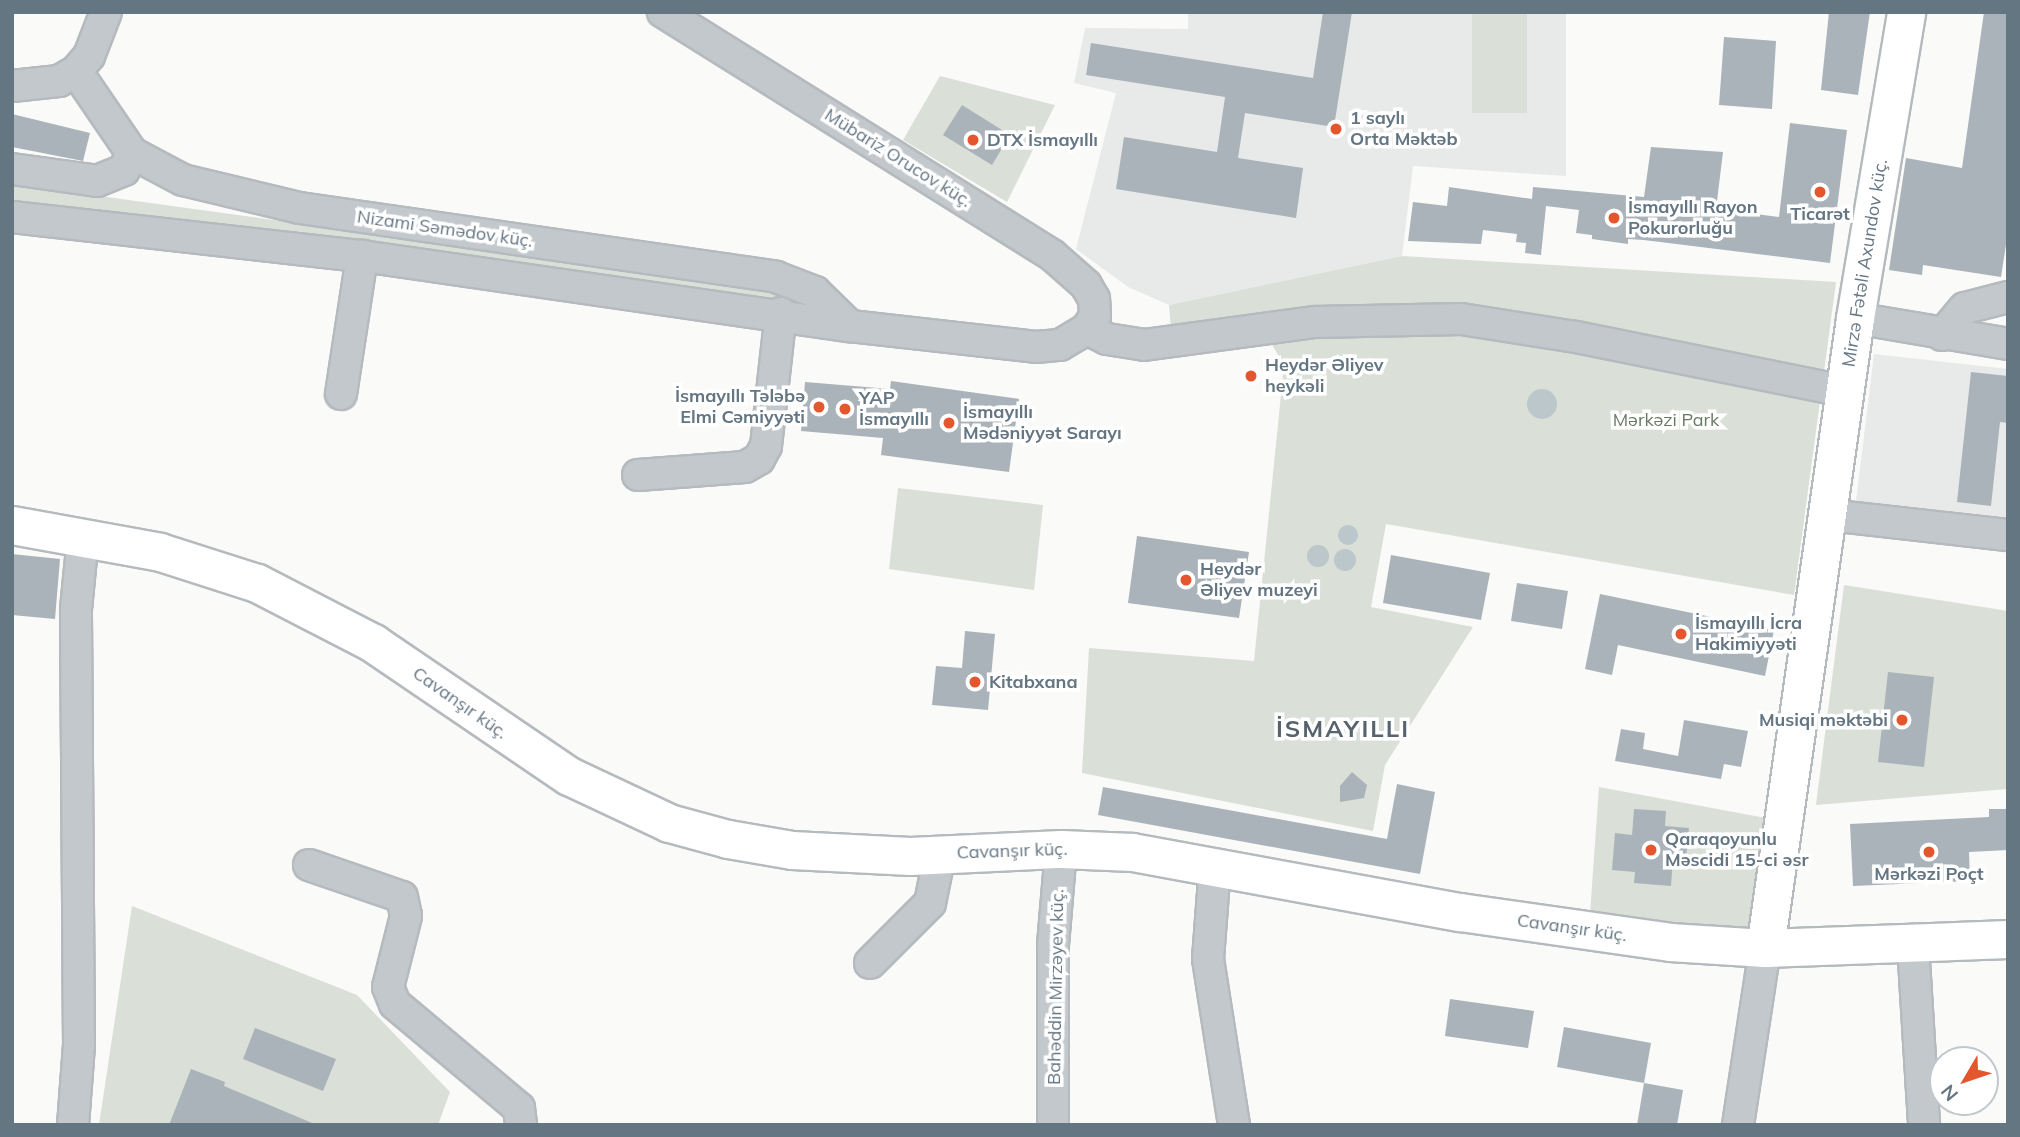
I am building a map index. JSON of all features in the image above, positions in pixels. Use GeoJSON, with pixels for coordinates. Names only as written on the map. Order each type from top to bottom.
{"type":"FeatureCollection","features":[{"type":"Feature","properties":{"kind":"main road","name":"Mirzə Fətəli Axundov küç."},"geometry":{"type":"LineString","coordinates":[[1765,947],[1829,515],[1855,318],[1906,12]]}},
{"type":"Feature","properties":{"kind":"main road","name":"Cavanşır küç."},"geometry":{"type":"LineString","coordinates":[[12,525],[194,560],[292,598],[373,643],[569,776],[669,823],[792,850],[940,854],[1061,849],[1132,852],[1562,928],[1765,947],[2008,939]]}},
{"type":"Feature","properties":{"kind":"street"},"geometry":{"type":"LineString","coordinates":[[12,86],[59,81],[76,71],[89,56],[106,12]]}},
{"type":"Feature","properties":{"kind":"street","name":"Mübariz Orucov küç."},"geometry":{"type":"LineString","coordinates":[[663,12],[1052,255],[1086,285],[1094,299],[1094,316],[1087,329]]}},
{"type":"Feature","properties":{"kind":"street","name":"Nizami Səmədov küç."},"geometry":{"type":"LineString","coordinates":[[76,71],[132,153],[183,180],[300,208],[776,277],[815,292],[850,326]]}},
{"type":"Feature","properties":{"kind":"street"},"geometry":{"type":"LineString","coordinates":[[12,169],[97,181],[124,170],[132,153]]}},
{"type":"Feature","properties":{"kind":"street"},"geometry":{"type":"LineString","coordinates":[[12,217],[362,256],[780,313],[850,326],[1036,347],[1060,345],[1087,329],[1107,339],[1143,345],[1289,324],[1376,317],[1461,319],[1576,337],[1845,391]]}},
{"type":"Feature","properties":{"kind":"street"},"geometry":{"type":"LineString","coordinates":[[341,394],[362,256]]}},
{"type":"Feature","properties":{"kind":"street"},"geometry":{"type":"LineString","coordinates":[[1942,334],[1965,308],[2008,297]]}},
{"type":"Feature","properties":{"kind":"street"},"geometry":{"type":"LineString","coordinates":[[638,475],[746,467],[759,459],[766,446],[780,313]]}},
{"type":"Feature","properties":{"kind":"street"},"geometry":{"type":"LineString","coordinates":[[1855,318],[2008,344]]}},
{"type":"Feature","properties":{"kind":"street"},"geometry":{"type":"LineString","coordinates":[[1829,515],[2008,535]]}},
{"type":"Feature","properties":{"kind":"street"},"geometry":{"type":"LineString","coordinates":[[73,1125],[79,1045],[76,609],[83,538]]}},
{"type":"Feature","properties":{"kind":"street","name":"Bahəddin Mirzəyev küç."},"geometry":{"type":"LineString","coordinates":[[1054,1125],[1053,945],[1061,849]]}},
{"type":"Feature","properties":{"kind":"street"},"geometry":{"type":"LineString","coordinates":[[870,963],[930,903],[940,854]]}},
{"type":"Feature","properties":{"kind":"street"},"geometry":{"type":"LineString","coordinates":[[309,865],[402,897],[406,916],[388,987],[395,1004],[519,1108],[521,1125]]}},
{"type":"Feature","properties":{"kind":"street"},"geometry":{"type":"LineString","coordinates":[[1215,866],[1208,959],[1234,1125]]}},
{"type":"Feature","properties":{"kind":"street"},"geometry":{"type":"LineString","coordinates":[[1913,944],[1924,1125]]}},
{"type":"Feature","properties":{"kind":"street"},"geometry":{"type":"LineString","coordinates":[[1738,1125],[1765,947]]}},
{"type":"Feature","properties":{"kind":"shaded area","name":"1 saylı Orta Məktəb"},"geometry":{"type":"Polygon","coordinates":[[[1188,12],[1566,12],[1566,176],[1413,166],[1402,256],[1169,305],[1128,287],[1076,249],[1116,93],[1074,83],[1085,28],[1188,29],[1188,12]]]}},
{"type":"Feature","properties":{"kind":"shaded area"},"geometry":{"type":"Polygon","coordinates":[[[1874,354],[2008,369],[2008,518],[1856,501],[1874,354]]]}},
{"type":"Feature","properties":{"kind":"shaded area"},"geometry":{"type":"Polygon","coordinates":[[[1542,389],[1548,390],[1556,398],[1556,410],[1548,418],[1542,419],[1536,418],[1528,410],[1527,404],[1528,398],[1536,390],[1542,389]]]}},
{"type":"Feature","properties":{"kind":"shaded area"},"geometry":{"type":"Polygon","coordinates":[[[1344,525],[1352,525],[1358,535],[1352,545],[1344,545],[1338,539],[1338,531],[1344,525]]]}},
{"type":"Feature","properties":{"kind":"shaded area"},"geometry":{"type":"Polygon","coordinates":[[[1318,545],[1328,552],[1329,556],[1322,566],[1318,567],[1308,560],[1307,556],[1314,546],[1318,545]]]}},
{"type":"Feature","properties":{"kind":"shaded area"},"geometry":{"type":"Polygon","coordinates":[[[1345,549],[1355,556],[1356,560],[1349,570],[1345,571],[1335,564],[1334,560],[1341,550],[1345,549]]]}},
{"type":"Feature","properties":{"kind":"green space"},"geometry":{"type":"Polygon","coordinates":[[[1472,12],[1527,12],[1527,113],[1472,113],[1472,12]]]}},
{"type":"Feature","properties":{"kind":"green space"},"geometry":{"type":"Polygon","coordinates":[[[940,76],[1055,105],[1007,202],[903,140],[940,76]]]}},
{"type":"Feature","properties":{"kind":"green space"},"geometry":{"type":"Polygon","coordinates":[[[12,184],[790,291],[816,310],[12,204],[12,184]]]}},
{"type":"Feature","properties":{"kind":"green space","name":"Mərkəzi Park"},"geometry":{"type":"Polygon","coordinates":[[[1402,256],[1836,282],[1794,595],[1386,524],[1371,607],[1473,627],[1385,765],[1373,831],[1082,773],[1089,648],[1254,661],[1284,365],[1271,343],[1173,352],[1169,305],[1402,256]]]}},
{"type":"Feature","properties":{"kind":"green space"},"geometry":{"type":"Polygon","coordinates":[[[898,488],[1043,505],[1034,590],[889,569],[898,488]]]}},
{"type":"Feature","properties":{"kind":"green space"},"geometry":{"type":"Polygon","coordinates":[[[1844,585],[2008,611],[2008,789],[1816,805],[1844,585]]]}},
{"type":"Feature","properties":{"kind":"green space"},"geometry":{"type":"Polygon","coordinates":[[[1599,787],[1771,819],[1753,934],[1590,914],[1599,787]]]}},
{"type":"Feature","properties":{"kind":"green space"},"geometry":{"type":"Polygon","coordinates":[[[132,906],[357,995],[450,1092],[438,1125],[99,1125],[132,906]]]}},
{"type":"Feature","properties":{"kind":"building"},"geometry":{"type":"Polygon","coordinates":[[[1323,12],[1352,12],[1334,127],[1245,113],[1238,158],[1303,168],[1296,218],[1116,189],[1124,137],[1217,152],[1225,97],[1086,75],[1091,43],[1313,78],[1323,12]]]}},
{"type":"Feature","properties":{"kind":"building"},"geometry":{"type":"Polygon","coordinates":[[[1829,12],[1870,12],[1858,95],[1821,90],[1829,12]]]}},
{"type":"Feature","properties":{"kind":"building"},"geometry":{"type":"Polygon","coordinates":[[[1984,12],[2008,12],[2008,232],[2001,277],[1923,265],[1922,275],[1889,270],[1906,158],[1962,168],[1984,12]]]}},
{"type":"Feature","properties":{"kind":"building"},"geometry":{"type":"Polygon","coordinates":[[[1724,37],[1776,41],[1772,109],[1719,105],[1724,37]]]}},
{"type":"Feature","properties":{"kind":"building"},"geometry":{"type":"Polygon","coordinates":[[[962,105],[1010,135],[992,165],[943,135],[962,105]]]}},
{"type":"Feature","properties":{"kind":"building"},"geometry":{"type":"Polygon","coordinates":[[[12,114],[90,133],[83,161],[12,147],[12,114]]]}},
{"type":"Feature","properties":{"kind":"building"},"geometry":{"type":"Polygon","coordinates":[[[1790,123],[1847,130],[1830,263],[1644,240],[1628,239],[1628,244],[1592,239],[1592,235],[1576,233],[1579,210],[1546,206],[1541,255],[1525,253],[1526,243],[1516,242],[1517,234],[1483,230],[1481,244],[1408,241],[1413,202],[1447,206],[1449,187],[1532,199],[1533,187],[1644,197],[1651,147],[1723,152],[1716,209],[1779,217],[1790,123]]]}},
{"type":"Feature","properties":{"kind":"building"},"geometry":{"type":"Polygon","coordinates":[[[1971,372],[2008,376],[2008,423],[2000,422],[1991,506],[1957,502],[1971,372]]]}},
{"type":"Feature","properties":{"kind":"building"},"geometry":{"type":"Polygon","coordinates":[[[891,381],[1019,399],[1009,472],[881,455],[883,438],[801,431],[805,382],[890,389],[891,381]]]}},
{"type":"Feature","properties":{"kind":"building"},"geometry":{"type":"Polygon","coordinates":[[[1137,536],[1249,552],[1239,618],[1128,603],[1137,536]]]}},
{"type":"Feature","properties":{"kind":"building"},"geometry":{"type":"Polygon","coordinates":[[[12,554],[60,559],[55,619],[12,615],[12,554]]]}},
{"type":"Feature","properties":{"kind":"building"},"geometry":{"type":"Polygon","coordinates":[[[1391,555],[1490,573],[1481,620],[1383,603],[1391,555]]]}},
{"type":"Feature","properties":{"kind":"building"},"geometry":{"type":"Polygon","coordinates":[[[1517,583],[1568,591],[1562,629],[1511,621],[1517,583]]]}},
{"type":"Feature","properties":{"kind":"building"},"geometry":{"type":"Polygon","coordinates":[[[1600,594],[1774,630],[1765,676],[1618,645],[1612,675],[1585,669],[1600,594]]]}},
{"type":"Feature","properties":{"kind":"building"},"geometry":{"type":"Polygon","coordinates":[[[965,631],[995,634],[988,710],[932,705],[936,666],[962,668],[965,631]]]}},
{"type":"Feature","properties":{"kind":"building"},"geometry":{"type":"Polygon","coordinates":[[[1888,672],[1934,677],[1924,767],[1878,762],[1888,672]]]}},
{"type":"Feature","properties":{"kind":"building"},"geometry":{"type":"Polygon","coordinates":[[[1684,720],[1748,731],[1741,767],[1724,764],[1721,779],[1615,761],[1621,729],[1645,733],[1643,749],[1678,756],[1684,720]]]}},
{"type":"Feature","properties":{"kind":"building"},"geometry":{"type":"Polygon","coordinates":[[[1352,772],[1367,785],[1364,798],[1340,802],[1340,786],[1352,772]]]}},
{"type":"Feature","properties":{"kind":"building"},"geometry":{"type":"Polygon","coordinates":[[[1397,784],[1435,792],[1420,874],[1098,815],[1103,787],[1387,839],[1397,784]]]}},
{"type":"Feature","properties":{"kind":"building"},"geometry":{"type":"Polygon","coordinates":[[[1634,809],[1666,811],[1665,826],[1689,828],[1686,859],[1673,858],[1671,886],[1634,883],[1635,872],[1612,870],[1615,833],[1632,835],[1634,809]]]}},
{"type":"Feature","properties":{"kind":"building"},"geometry":{"type":"Polygon","coordinates":[[[1989,809],[2008,809],[2008,850],[1969,852],[1970,881],[1853,886],[1850,824],[1989,817],[1989,809]]]}},
{"type":"Feature","properties":{"kind":"building"},"geometry":{"type":"Polygon","coordinates":[[[1450,999],[1534,1011],[1528,1048],[1445,1036],[1450,999]]]}},
{"type":"Feature","properties":{"kind":"building"},"geometry":{"type":"Polygon","coordinates":[[[1564,1027],[1651,1043],[1644,1083],[1557,1067],[1564,1027]]]}},
{"type":"Feature","properties":{"kind":"building"},"geometry":{"type":"Polygon","coordinates":[[[255,1028],[336,1059],[323,1091],[243,1059],[255,1028]]]}},
{"type":"Feature","properties":{"kind":"building"},"geometry":{"type":"Polygon","coordinates":[[[191,1069],[225,1082],[224,1086],[317,1125],[169,1125],[191,1069]]]}},
{"type":"Feature","properties":{"kind":"building"},"geometry":{"type":"Polygon","coordinates":[[[1644,1083],[1683,1090],[1677,1125],[1637,1125],[1644,1083]]]}},
{"type":"Feature","properties":{"kind":"place","name":"1 saylı Orta Məktəb"},"geometry":{"type":"Point","coordinates":[1336,129]}},
{"type":"Feature","properties":{"kind":"place","name":"DTX İsmayıllı"},"geometry":{"type":"Point","coordinates":[973,140]}},
{"type":"Feature","properties":{"kind":"place","name":"Ticarət"},"geometry":{"type":"Point","coordinates":[1820,192]}},
{"type":"Feature","properties":{"kind":"place","name":"İsmayıllı Rayon Pokurorluğu"},"geometry":{"type":"Point","coordinates":[1614,218]}},
{"type":"Feature","properties":{"kind":"place","name":"Heydər Əliyev heykəli"},"geometry":{"type":"Point","coordinates":[1251,376]}},
{"type":"Feature","properties":{"kind":"place","name":"İsmayıllı Tələbə Elmi Cəmiyyəti"},"geometry":{"type":"Point","coordinates":[819,407]}},
{"type":"Feature","properties":{"kind":"place","name":"YAP İsmayıllı"},"geometry":{"type":"Point","coordinates":[845,409]}},
{"type":"Feature","properties":{"kind":"place","name":"İsmayıllı Mədəniyyət Sarayı"},"geometry":{"type":"Point","coordinates":[949,423]}},
{"type":"Feature","properties":{"kind":"place","name":"Heydər Əliyev muzeyi"},"geometry":{"type":"Point","coordinates":[1186,580]}},
{"type":"Feature","properties":{"kind":"place","name":"İsmayıllı İcra Hakimiyyəti"},"geometry":{"type":"Point","coordinates":[1681,634]}},
{"type":"Feature","properties":{"kind":"place","name":"Kitabxana"},"geometry":{"type":"Point","coordinates":[975,682]}},
{"type":"Feature","properties":{"kind":"place","name":"Musiqi məktəbi"},"geometry":{"type":"Point","coordinates":[1902,720]}},
{"type":"Feature","properties":{"kind":"place","name":"Qaraqoyunlu Məscidi 15-ci əsr"},"geometry":{"type":"Point","coordinates":[1651,850]}},
{"type":"Feature","properties":{"kind":"place","name":"Mərkəzi Poçt"},"geometry":{"type":"Point","coordinates":[1929,852]}},
{"type":"Feature","properties":{"kind":"district","name":"İSMAYILLI"},"geometry":{"type":"Point","coordinates":[1343,729]}}]}
